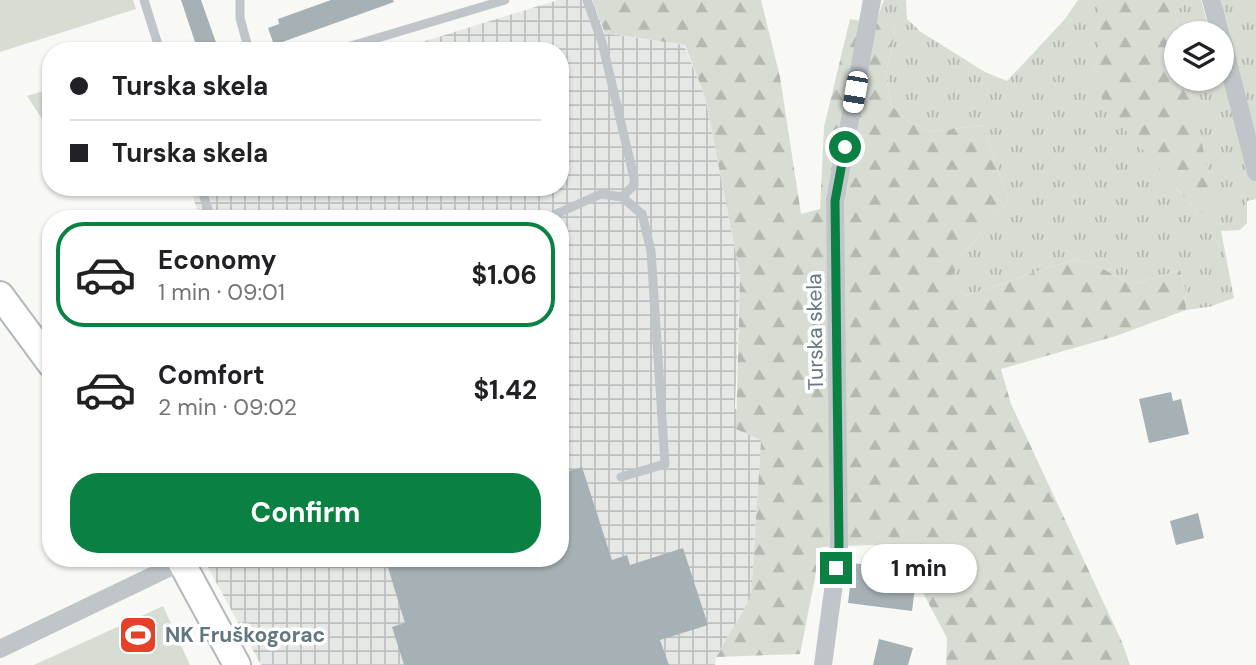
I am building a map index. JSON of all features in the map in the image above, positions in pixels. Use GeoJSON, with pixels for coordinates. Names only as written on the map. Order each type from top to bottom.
{"type":"FeatureCollection","features":[{"type":"Feature","properties":{"kind":"main road"},"geometry":{"type":"LineString","coordinates":[[0,295],[42,352]]}},
{"type":"Feature","properties":{"kind":"main road"},"geometry":{"type":"LineString","coordinates":[[188,567],[237,665]]}},
{"type":"Feature","properties":{"kind":"street","name":"Turska skela"},"geometry":{"type":"LineString","coordinates":[[823,665],[839,546],[835,201],[872,0]]}},
{"type":"Feature","properties":{"kind":"street"},"geometry":{"type":"LineString","coordinates":[[1211,0],[1217,21]]}},
{"type":"Feature","properties":{"kind":"street"},"geometry":{"type":"LineString","coordinates":[[1234,86],[1256,172]]}},
{"type":"Feature","properties":{"kind":"street"},"geometry":{"type":"LineString","coordinates":[[0,649],[168,567]]}},
{"type":"Feature","properties":{"kind":"lane"},"geometry":{"type":"LineString","coordinates":[[144,0],[157,42]]}},
{"type":"Feature","properties":{"kind":"lane"},"geometry":{"type":"LineString","coordinates":[[240,0],[240,18],[247,42]]}},
{"type":"Feature","properties":{"kind":"lane"},"geometry":{"type":"LineString","coordinates":[[364,42],[505,0]]}},
{"type":"Feature","properties":{"kind":"lane"},"geometry":{"type":"LineString","coordinates":[[587,0],[601,42],[634,178],[634,185],[622,197]]}},
{"type":"Feature","properties":{"kind":"lane"},"geometry":{"type":"LineString","coordinates":[[565,210],[601,194],[622,197],[642,214],[651,251],[665,464],[621,478]]}},
{"type":"Feature","properties":{"kind":"shaded area"},"geometry":{"type":"Polygon","coordinates":[[[558,0],[592,0],[605,33],[684,45],[705,97],[740,274],[735,408],[748,432],[761,440],[751,597],[716,657],[715,665],[261,665],[208,567],[569,567],[569,210],[197,210],[193,196],[569,196],[569,42],[422,42],[558,0]]]}},
{"type":"Feature","properties":{"kind":"green space"},"geometry":{"type":"Polygon","coordinates":[[[0,0],[133,0],[136,9],[0,52],[0,0]]]}},
{"type":"Feature","properties":{"kind":"green space"},"geometry":{"type":"Polygon","coordinates":[[[592,0],[761,0],[780,77],[801,214],[820,209],[824,127],[850,19],[896,27],[886,74],[891,104],[906,120],[931,132],[982,125],[1009,200],[963,254],[951,277],[965,296],[1072,260],[1093,263],[1131,285],[1180,270],[1185,289],[1186,310],[1116,336],[1001,369],[1011,404],[1122,642],[1130,665],[946,665],[947,638],[897,544],[821,547],[800,654],[716,657],[751,597],[761,440],[736,429],[740,274],[705,97],[685,45],[605,33],[592,0]]]}},
{"type":"Feature","properties":{"kind":"green space"},"geometry":{"type":"Polygon","coordinates":[[[884,0],[906,0],[907,19],[921,32],[985,72],[1007,81],[1065,19],[1078,0],[1099,0],[1099,56],[1093,73],[1176,188],[1198,213],[1216,212],[1191,91],[1227,91],[1248,167],[1256,164],[1256,199],[1247,201],[1247,223],[1240,230],[1221,231],[1234,298],[1209,307],[1186,310],[1185,289],[1180,270],[1131,285],[1093,263],[1072,260],[965,296],[950,277],[963,254],[1009,200],[982,125],[931,132],[906,120],[891,104],[886,74],[896,27],[875,24],[884,0]]]}},
{"type":"Feature","properties":{"kind":"green space"},"geometry":{"type":"Polygon","coordinates":[[[1099,0],[1187,0],[1175,13],[1177,21],[1164,21],[1164,91],[1191,91],[1217,213],[1198,213],[1104,105],[1093,73],[1099,55],[1099,0]]]}},
{"type":"Feature","properties":{"kind":"green space"},"geometry":{"type":"Polygon","coordinates":[[[1187,0],[1201,0],[1207,21],[1177,21],[1175,13],[1187,0]]]}},
{"type":"Feature","properties":{"kind":"green space"},"geometry":{"type":"Polygon","coordinates":[[[1220,0],[1256,0],[1256,155],[1234,60],[1234,21],[1225,21],[1220,0]]]}},
{"type":"Feature","properties":{"kind":"green space"},"geometry":{"type":"Polygon","coordinates":[[[42,92],[42,119],[27,96],[42,92]]]}},
{"type":"Feature","properties":{"kind":"green space","name":"NK Fruškogorac"},"geometry":{"type":"Polygon","coordinates":[[[163,606],[190,665],[34,665],[163,606]]]}},
{"type":"Feature","properties":{"kind":"building"},"geometry":{"type":"Polygon","coordinates":[[[181,0],[201,0],[216,42],[195,42],[181,0]]]}},
{"type":"Feature","properties":{"kind":"building"},"geometry":{"type":"Polygon","coordinates":[[[331,0],[394,2],[282,42],[273,42],[268,28],[279,24],[278,19],[331,0]]]}},
{"type":"Feature","properties":{"kind":"building"},"geometry":{"type":"Polygon","coordinates":[[[1171,392],[1173,401],[1181,399],[1189,434],[1149,443],[1139,399],[1171,392]]]}},
{"type":"Feature","properties":{"kind":"building"},"geometry":{"type":"Polygon","coordinates":[[[582,467],[612,560],[627,555],[630,565],[683,548],[708,625],[660,640],[669,665],[404,665],[392,627],[405,623],[388,567],[569,567],[569,471],[582,467]]]}},
{"type":"Feature","properties":{"kind":"building"},"geometry":{"type":"Polygon","coordinates":[[[1198,513],[1204,538],[1176,545],[1170,521],[1198,513]]]}},
{"type":"Feature","properties":{"kind":"building"},"geometry":{"type":"Polygon","coordinates":[[[853,563],[882,567],[880,585],[915,588],[912,611],[848,603],[853,563]]]}},
{"type":"Feature","properties":{"kind":"building"},"geometry":{"type":"Polygon","coordinates":[[[879,639],[913,648],[908,665],[873,665],[879,639]]]}},
{"type":"Feature","properties":{"kind":"place","name":"NK Fruškogorac"},"geometry":{"type":"Point","coordinates":[138,635]}},
{"type":"Feature","properties":{"kind":"route"},"geometry":{"type":"LineString","coordinates":[[836,568],[839,546],[839,398],[835,201],[845,147]]}}]}
